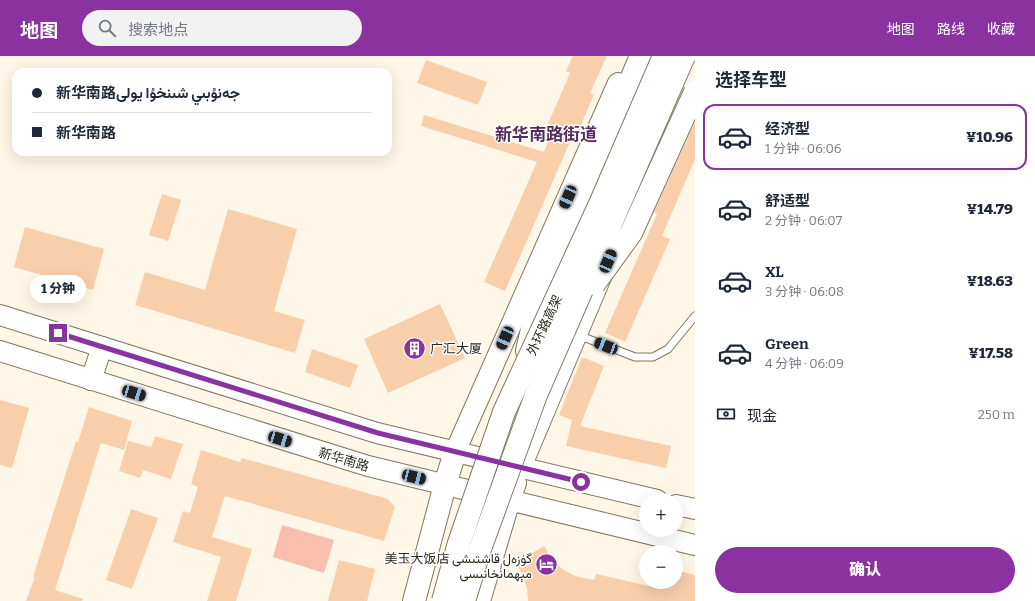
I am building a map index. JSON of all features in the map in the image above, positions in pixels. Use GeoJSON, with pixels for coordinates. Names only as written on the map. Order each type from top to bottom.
{"type":"FeatureCollection","features":[{"type":"Feature","properties":{"kind":"main road"},"geometry":{"type":"LineString","coordinates":[[414,601],[444,485],[455,452],[630,56]]}},
{"type":"Feature","properties":{"kind":"main road"},"geometry":{"type":"LineString","coordinates":[[522,372],[538,303],[569,225],[641,56]]}},
{"type":"Feature","properties":{"kind":"main road","name":"外环路高架"},"geometry":{"type":"LineString","coordinates":[[443,601],[460,543],[504,412],[599,206],[664,56]]}},
{"type":"Feature","properties":{"kind":"main road","name":"外环路高架"},"geometry":{"type":"LineString","coordinates":[[464,601],[480,549],[536,395],[573,326],[684,56]]}},
{"type":"Feature","properties":{"kind":"main road"},"geometry":{"type":"LineString","coordinates":[[479,601],[508,500],[573,326],[694,56]]}},
{"type":"Feature","properties":{"kind":"main road"},"geometry":{"type":"LineString","coordinates":[[573,326],[631,233],[695,92]]}},
{"type":"Feature","properties":{"kind":"main road"},"geometry":{"type":"LineString","coordinates":[[0,315],[378,433],[639,496]]}},
{"type":"Feature","properties":{"kind":"main road"},"geometry":{"type":"LineString","coordinates":[[91,380],[102,347]]}},
{"type":"Feature","properties":{"kind":"main road","name":"新华南路"},"geometry":{"type":"LineString","coordinates":[[0,351],[368,466],[695,545]]}},
{"type":"Feature","properties":{"kind":"main road"},"geometry":{"type":"LineString","coordinates":[[683,506],[695,509]]}},
{"type":"Feature","properties":{"kind":"lane"},"geometry":{"type":"LineString","coordinates":[[573,326],[635,357],[653,357],[668,349],[695,316]]}},
{"type":"Feature","properties":{"kind":"shaded area"},"geometry":{"type":"Polygon","coordinates":[[[282,525],[334,540],[324,573],[273,557],[282,525]]]}},
{"type":"Feature","properties":{"kind":"building"},"geometry":{"type":"Polygon","coordinates":[[[573,56],[607,56],[590,93],[594,95],[576,136],[573,135],[505,291],[484,282],[537,162],[421,126],[424,115],[544,152],[554,127],[548,124],[570,73],[566,71],[573,56]]]}},
{"type":"Feature","properties":{"kind":"building"},"geometry":{"type":"Polygon","coordinates":[[[426,60],[487,82],[478,105],[417,83],[426,60]]]}},
{"type":"Feature","properties":{"kind":"building"},"geometry":{"type":"Polygon","coordinates":[[[695,122],[695,159],[662,236],[670,239],[625,342],[605,333],[657,214],[654,212],[695,122]]]}},
{"type":"Feature","properties":{"kind":"building"},"geometry":{"type":"Polygon","coordinates":[[[162,194],[181,200],[168,241],[149,235],[162,194]]]}},
{"type":"Feature","properties":{"kind":"building"},"geometry":{"type":"Polygon","coordinates":[[[228,209],[297,229],[274,311],[305,320],[295,353],[135,305],[145,272],[205,290],[228,209]]]}},
{"type":"Feature","properties":{"kind":"building"},"geometry":{"type":"Polygon","coordinates":[[[25,227],[104,249],[93,290],[14,267],[25,227]]]}},
{"type":"Feature","properties":{"kind":"building","name":"广汇大厦"},"geometry":{"type":"Polygon","coordinates":[[[440,304],[465,358],[388,393],[364,339],[440,304]]]}},
{"type":"Feature","properties":{"kind":"building"},"geometry":{"type":"Polygon","coordinates":[[[312,349],[358,365],[350,388],[305,372],[312,349]]]}},
{"type":"Feature","properties":{"kind":"building"},"geometry":{"type":"Polygon","coordinates":[[[582,357],[604,366],[580,426],[671,446],[666,468],[566,446],[572,420],[559,415],[582,357]]]}},
{"type":"Feature","properties":{"kind":"building"},"geometry":{"type":"Polygon","coordinates":[[[0,400],[29,408],[12,468],[0,465],[0,400]]]}},
{"type":"Feature","properties":{"kind":"building"},"geometry":{"type":"Polygon","coordinates":[[[89,407],[132,421],[124,450],[101,443],[55,590],[83,599],[82,601],[26,601],[35,577],[33,577],[76,441],[78,442],[89,407]]]}},
{"type":"Feature","properties":{"kind":"building"},"geometry":{"type":"Polygon","coordinates":[[[155,436],[183,444],[171,479],[143,470],[140,478],[119,471],[128,441],[151,447],[155,436]]]}},
{"type":"Feature","properties":{"kind":"building"},"geometry":{"type":"Polygon","coordinates":[[[201,450],[240,462],[242,458],[388,499],[395,507],[384,541],[225,496],[212,537],[252,549],[236,601],[207,601],[221,557],[173,542],[183,511],[190,513],[198,487],[191,484],[201,450]]]}},
{"type":"Feature","properties":{"kind":"building"},"geometry":{"type":"Polygon","coordinates":[[[131,509],[158,518],[132,589],[106,580],[131,509]]]}},
{"type":"Feature","properties":{"kind":"building"},"geometry":{"type":"Polygon","coordinates":[[[544,546],[552,559],[562,569],[575,576],[594,580],[596,574],[639,584],[639,589],[683,589],[683,572],[695,575],[695,601],[528,601],[527,589],[523,576],[516,563],[544,546]]]}},
{"type":"Feature","properties":{"kind":"building"},"geometry":{"type":"Polygon","coordinates":[[[339,560],[375,569],[367,601],[328,601],[339,560]]]}},
{"type":"Feature","properties":{"kind":"place","name":"广汇大厦"},"geometry":{"type":"Point","coordinates":[414,348]}},
{"type":"Feature","properties":{"kind":"place","name":"美玉大饭店 گۈزەل قاشتىشى مېھمانخانىسى"},"geometry":{"type":"Point","coordinates":[547,565]}},
{"type":"Feature","properties":{"kind":"district","name":"新华南路街道"},"geometry":{"type":"Point","coordinates":[546,134]}},
{"type":"Feature","properties":{"kind":"route"},"geometry":{"type":"LineString","coordinates":[[58,333],[378,433],[581,482]]}}]}
